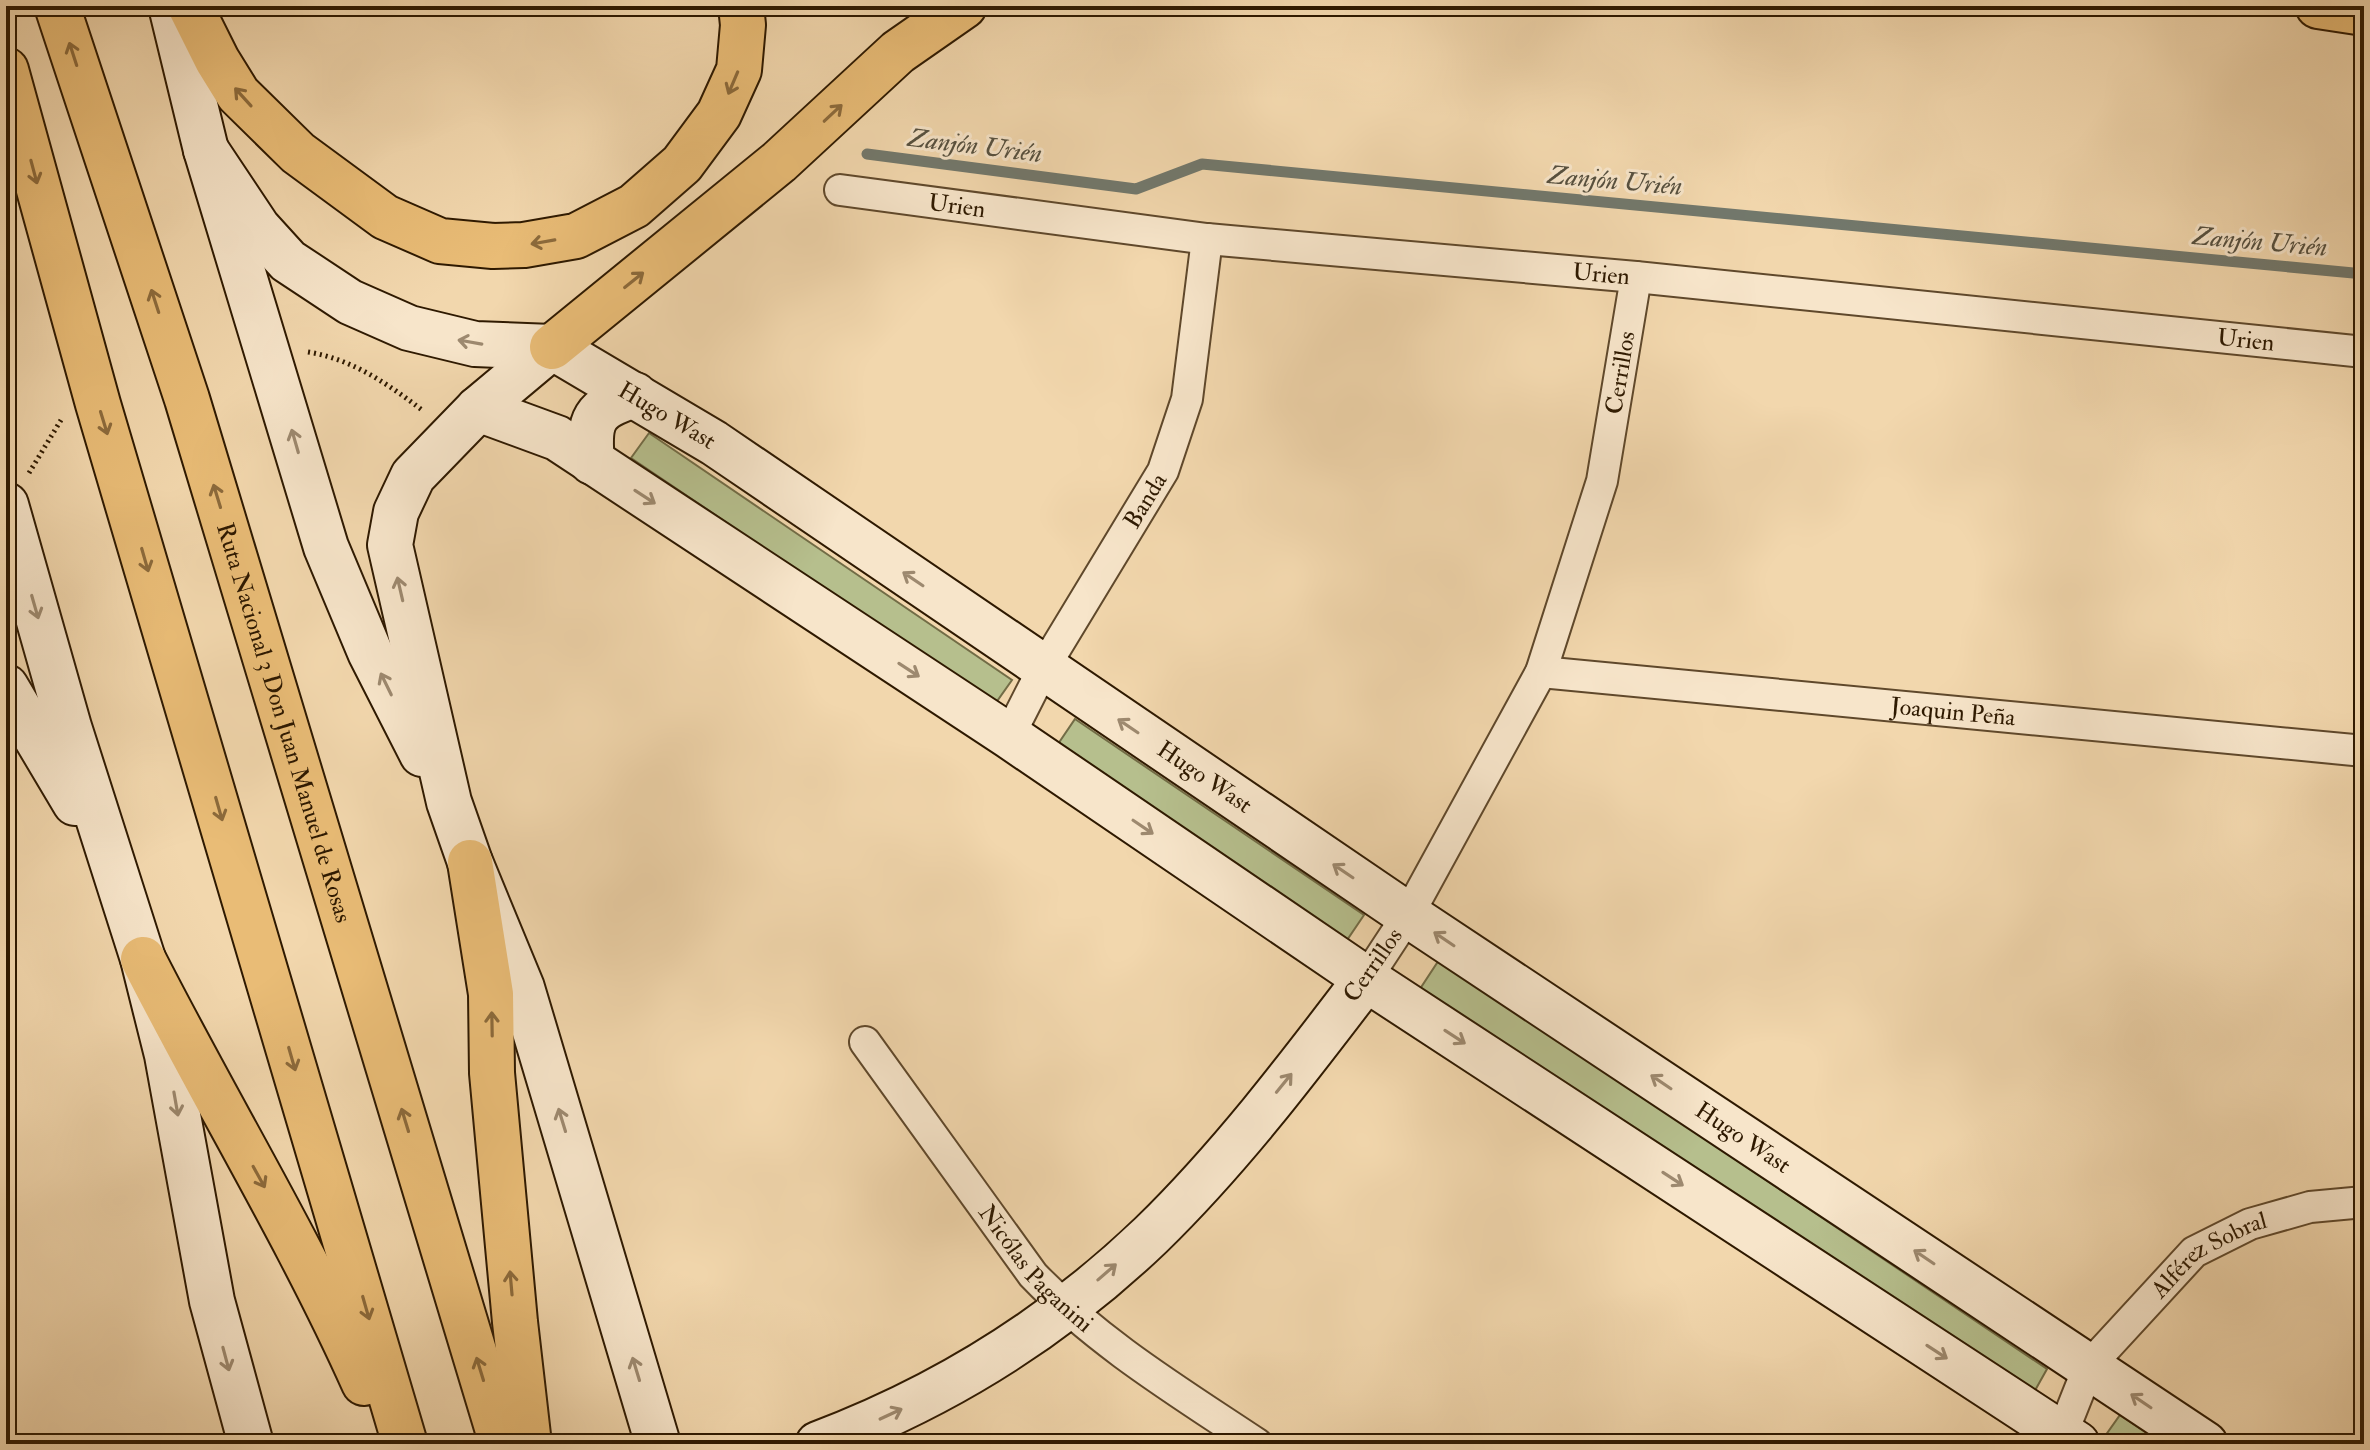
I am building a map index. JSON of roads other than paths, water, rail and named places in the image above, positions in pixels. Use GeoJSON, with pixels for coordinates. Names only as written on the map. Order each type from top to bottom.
{"type":"FeatureCollection","features":[{"type":"Feature","properties":{"kind":"highway","name":"Ruta Nacional 3 Don Juan Manuel de Rosas"},"geometry":{"type":"LineString","coordinates":[[57,6],[187,399],[502,1444]]}},
{"type":"Feature","properties":{"kind":"highway"},"geometry":{"type":"LineString","coordinates":[[190,6],[238,94],[298,153],[385,217],[440,241],[493,246],[524,245],[576,236],[634,206],[682,164],[719,114],[739,70],[743,25],[741,6]]}},
{"type":"Feature","properties":{"kind":"highway"},"geometry":{"type":"LineString","coordinates":[[552,347],[779,162],[898,52],[964,6]]}},
{"type":"Feature","properties":{"kind":"highway"},"geometry":{"type":"LineString","coordinates":[[2318,6],[2364,13]]}},
{"type":"Feature","properties":{"kind":"highway"},"geometry":{"type":"LineString","coordinates":[[6,70],[98,404],[405,1444]]}},
{"type":"Feature","properties":{"kind":"highway"},"geometry":{"type":"LineString","coordinates":[[470,862],[491,994],[492,1073],[529,1444]]}},
{"type":"Feature","properties":{"kind":"highway"},"geometry":{"type":"LineString","coordinates":[[143,959],[333,1312],[392,1444]]}},
{"type":"Feature","properties":{"kind":"street"},"geometry":{"type":"LineString","coordinates":[[171,6],[206,150],[326,547],[405,724],[449,802]]}},
{"type":"Feature","properties":{"kind":"street","name":"Hugo Wast"},"geometry":{"type":"LineString","coordinates":[[206,150],[258,228],[288,261],[350,302],[409,328],[475,344],[552,347],[714,443],[1408,915],[2205,1444]]}},
{"type":"Feature","properties":{"kind":"street","name":"Urien"},"geometry":{"type":"LineString","coordinates":[[840,190],[1207,239],[1636,277],[2364,352]]}},
{"type":"Feature","properties":{"kind":"street","name":"Banda"},"geometry":{"type":"LineString","coordinates":[[1009,736],[1043,669],[1163,471],[1187,399],[1207,239]]}},
{"type":"Feature","properties":{"kind":"street","name":"Cerrillos"},"geometry":{"type":"LineString","coordinates":[[818,1444],[926,1398],[994,1359],[1065,1309],[1150,1235],[1224,1156],[1366,979],[1408,915],[1541,672],[1602,481],[1636,277]]}},
{"type":"Feature","properties":{"kind":"street"},"geometry":{"type":"LineString","coordinates":[[552,347],[478,409],[413,476],[396,512],[390,545],[449,802],[522,988],[658,1444]]}},
{"type":"Feature","properties":{"kind":"street"},"geometry":{"type":"LineString","coordinates":[[592,462],[590,434],[596,414],[611,402],[635,395]]}},
{"type":"Feature","properties":{"kind":"street"},"geometry":{"type":"LineString","coordinates":[[478,409],[557,438],[2064,1441],[2089,1366]]}},
{"type":"Feature","properties":{"kind":"street"},"geometry":{"type":"LineString","coordinates":[[6,505],[69,727],[143,959],[167,1055],[212,1301],[251,1444]]}},
{"type":"Feature","properties":{"kind":"street","name":"Joaquin Peña"},"geometry":{"type":"LineString","coordinates":[[1541,672],[2364,751]]}},
{"type":"Feature","properties":{"kind":"street"},"geometry":{"type":"LineString","coordinates":[[6,687],[112,867]]}},
{"type":"Feature","properties":{"kind":"street","name":"Nicólas Paganini"},"geometry":{"type":"LineString","coordinates":[[865,1042],[1033,1275],[1065,1309],[1112,1346],[1257,1444]]}},
{"type":"Feature","properties":{"kind":"street","name":"Alférez Sobral"},"geometry":{"type":"LineString","coordinates":[[2089,1366],[2194,1252],[2250,1224],[2310,1207],[2364,1202]]}},
{"type":"Feature","properties":{"kind":"waterway","name":"Zanjón Urién"},"geometry":{"type":"LineString","coordinates":[[867,154],[1136,189],[1202,164],[2364,274]]}}]}
